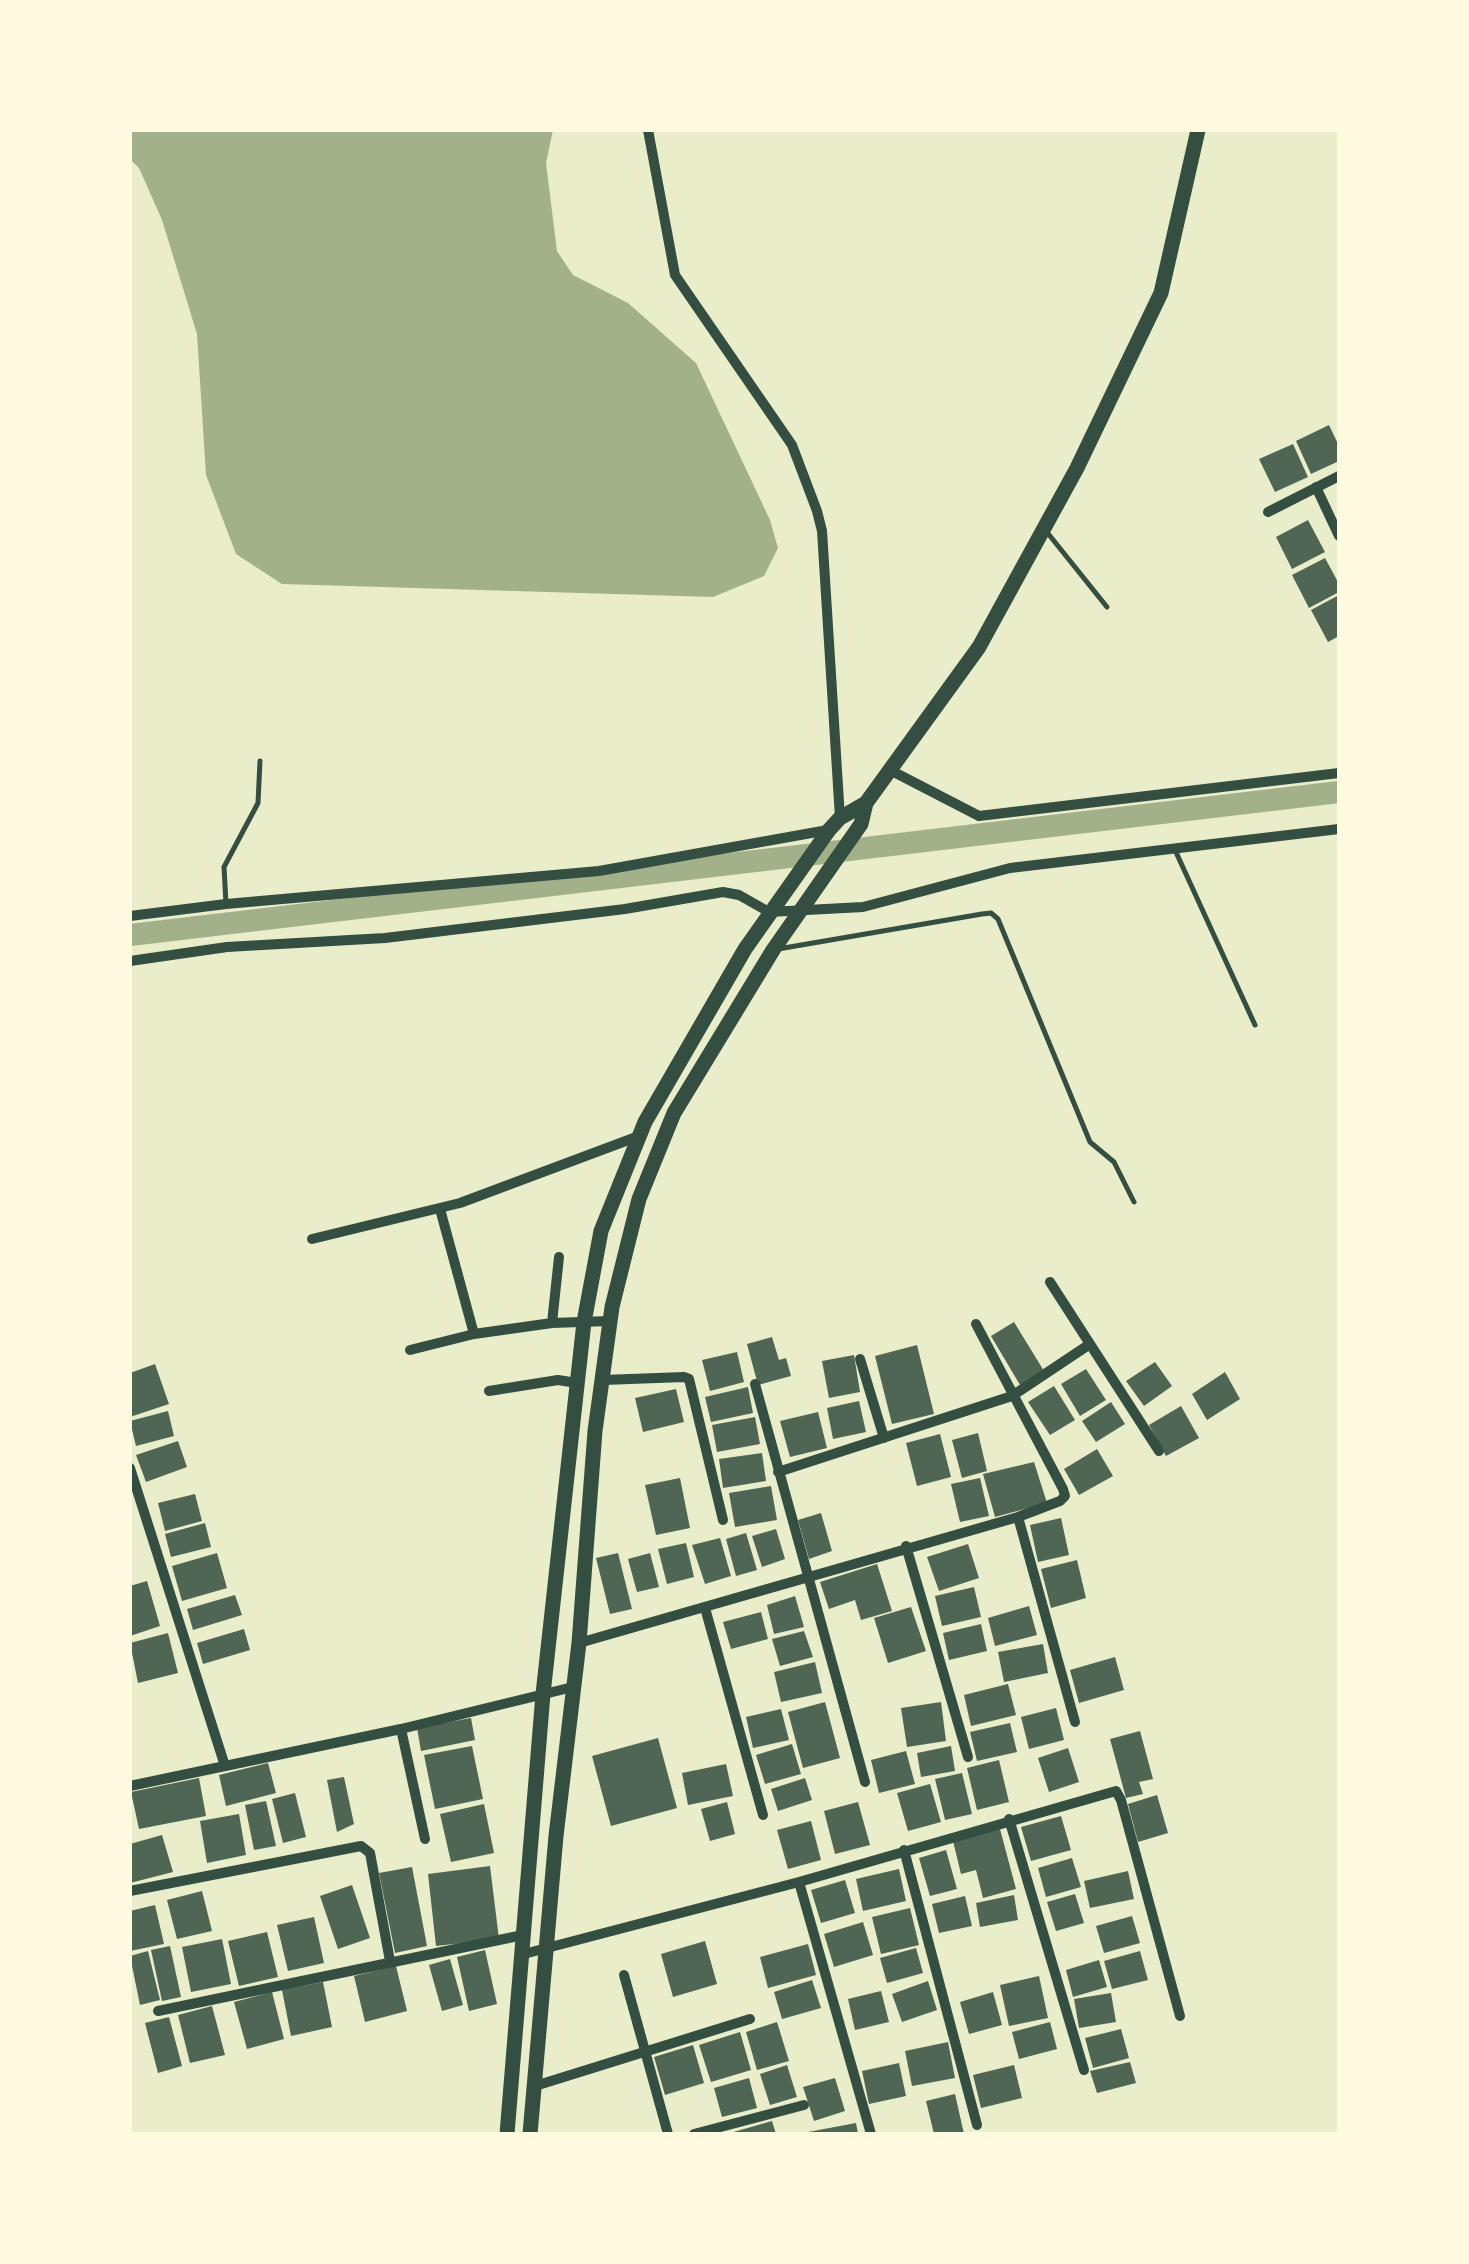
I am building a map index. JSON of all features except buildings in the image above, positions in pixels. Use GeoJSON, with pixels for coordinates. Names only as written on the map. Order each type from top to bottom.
{"type":"FeatureCollection","features":[{"type":"Feature","properties":{"kind":"main road"},"geometry":{"type":"LineString","coordinates":[[530,2134],[579,1643],[595,1431],[610,1321],[639,1199],[671,1119],[773,950],[861,824],[866,803],[978,647],[1077,468],[1161,293],[1198,130]]}},
{"type":"Feature","properties":{"kind":"main road"},"geometry":{"type":"LineString","coordinates":[[507,2134],[543,1694],[584,1322],[601,1231],[639,1136],[768,912],[835,824],[866,803]]}},
{"type":"Feature","properties":{"kind":"main road"},"geometry":{"type":"LineString","coordinates":[[626,1169],[648,1174]]}},
{"type":"Feature","properties":{"kind":"street"},"geometry":{"type":"LineString","coordinates":[[130,916],[599,871],[835,824],[823,550],[817,511],[792,444],[675,274],[648,130]]}},
{"type":"Feature","properties":{"kind":"street"},"geometry":{"type":"LineString","coordinates":[[1268,512],[1339,476]]}},
{"type":"Feature","properties":{"kind":"street"},"geometry":{"type":"LineString","coordinates":[[1316,487],[1339,536]]}},
{"type":"Feature","properties":{"kind":"street"},"geometry":{"type":"LineString","coordinates":[[888,770],[979,816],[1339,773]]}},
{"type":"Feature","properties":{"kind":"street"},"geometry":{"type":"LineString","coordinates":[[130,961],[227,948],[385,938],[624,909],[723,892],[738,895],[768,912],[880,904],[1010,868],[1339,830]]}},
{"type":"Feature","properties":{"kind":"street"},"geometry":{"type":"LineString","coordinates":[[312,1239],[440,1209],[639,1136]]}},
{"type":"Feature","properties":{"kind":"street"},"geometry":{"type":"LineString","coordinates":[[440,1209],[474,1334]]}},
{"type":"Feature","properties":{"kind":"street"},"geometry":{"type":"LineString","coordinates":[[552,1323],[559,1257]]}},
{"type":"Feature","properties":{"kind":"street"},"geometry":{"type":"LineString","coordinates":[[1050,1282],[1158,1451]]}},
{"type":"Feature","properties":{"kind":"street"},"geometry":{"type":"LineString","coordinates":[[410,1350],[474,1334],[552,1323],[610,1321]]}},
{"type":"Feature","properties":{"kind":"street"},"geometry":{"type":"LineString","coordinates":[[579,1643],[1060,1501],[1065,1496],[976,1324]]}},
{"type":"Feature","properties":{"kind":"street"},"geometry":{"type":"LineString","coordinates":[[778,1472],[1012,1396],[1090,1344]]}},
{"type":"Feature","properties":{"kind":"street"},"geometry":{"type":"LineString","coordinates":[[860,1359],[884,1438]]}},
{"type":"Feature","properties":{"kind":"street"},"geometry":{"type":"LineString","coordinates":[[603,1380],[689,1379],[723,1520]]}},
{"type":"Feature","properties":{"kind":"street"},"geometry":{"type":"LineString","coordinates":[[489,1391],[558,1380],[577,1383]]}},
{"type":"Feature","properties":{"kind":"street"},"geometry":{"type":"LineString","coordinates":[[755,1384],[865,1782]]}},
{"type":"Feature","properties":{"kind":"street"},"geometry":{"type":"LineString","coordinates":[[130,1468],[225,1766]]}},
{"type":"Feature","properties":{"kind":"street"},"geometry":{"type":"LineString","coordinates":[[1018,1516],[1075,1722]]}},
{"type":"Feature","properties":{"kind":"street"},"geometry":{"type":"LineString","coordinates":[[906,1546],[968,1757]]}},
{"type":"Feature","properties":{"kind":"street"},"geometry":{"type":"LineString","coordinates":[[705,1608],[763,1814]]}},
{"type":"Feature","properties":{"kind":"street"},"geometry":{"type":"LineString","coordinates":[[130,1786],[401,1729],[574,1687]]}},
{"type":"Feature","properties":{"kind":"street"},"geometry":{"type":"LineString","coordinates":[[401,1729],[425,1839]]}},
{"type":"Feature","properties":{"kind":"street"},"geometry":{"type":"LineString","coordinates":[[520,1955],[799,1882],[1116,1790],[1180,2016]]}},
{"type":"Feature","properties":{"kind":"street"},"geometry":{"type":"LineString","coordinates":[[1009,1819],[1084,2070]]}},
{"type":"Feature","properties":{"kind":"street"},"geometry":{"type":"LineString","coordinates":[[130,1891],[361,1846],[370,1854],[390,1960]]}},
{"type":"Feature","properties":{"kind":"street"},"geometry":{"type":"LineString","coordinates":[[904,1850],[977,2125]]}},
{"type":"Feature","properties":{"kind":"street"},"geometry":{"type":"LineString","coordinates":[[799,1882],[871,2134]]}},
{"type":"Feature","properties":{"kind":"street"},"geometry":{"type":"LineString","coordinates":[[158,2011],[523,1935]]}},
{"type":"Feature","properties":{"kind":"street"},"geometry":{"type":"LineString","coordinates":[[624,1975],[668,2134]]}},
{"type":"Feature","properties":{"kind":"street"},"geometry":{"type":"LineString","coordinates":[[535,2086],[750,2019]]}},
{"type":"Feature","properties":{"kind":"street"},"geometry":{"type":"LineString","coordinates":[[694,2134],[804,2105]]}},
{"type":"Feature","properties":{"kind":"lane"},"geometry":{"type":"LineString","coordinates":[[1044,528],[1106,607]]}},
{"type":"Feature","properties":{"kind":"lane"},"geometry":{"type":"LineString","coordinates":[[226,904],[224,867],[258,803],[260,761]]}},
{"type":"Feature","properties":{"kind":"lane"},"geometry":{"type":"LineString","coordinates":[[1175,849],[1256,1024]]}},
{"type":"Feature","properties":{"kind":"lane"},"geometry":{"type":"LineString","coordinates":[[773,950],[982,914],[998,918],[1090,1142],[1114,1162],[1134,1202]]}},
{"type":"Feature","properties":{"kind":"shaded area"},"geometry":{"type":"Polygon","coordinates":[[[130,130],[553,130],[546,163],[557,251],[573,275],[628,303],[696,363],[770,520],[778,548],[764,576],[713,597],[282,584],[236,554],[206,475],[197,334],[162,220],[139,168],[130,159],[130,130]]]}},
{"type":"Feature","properties":{"kind":"waterway"},"geometry":{"type":"LineString","coordinates":[[130,935],[1339,792]]}}]}
